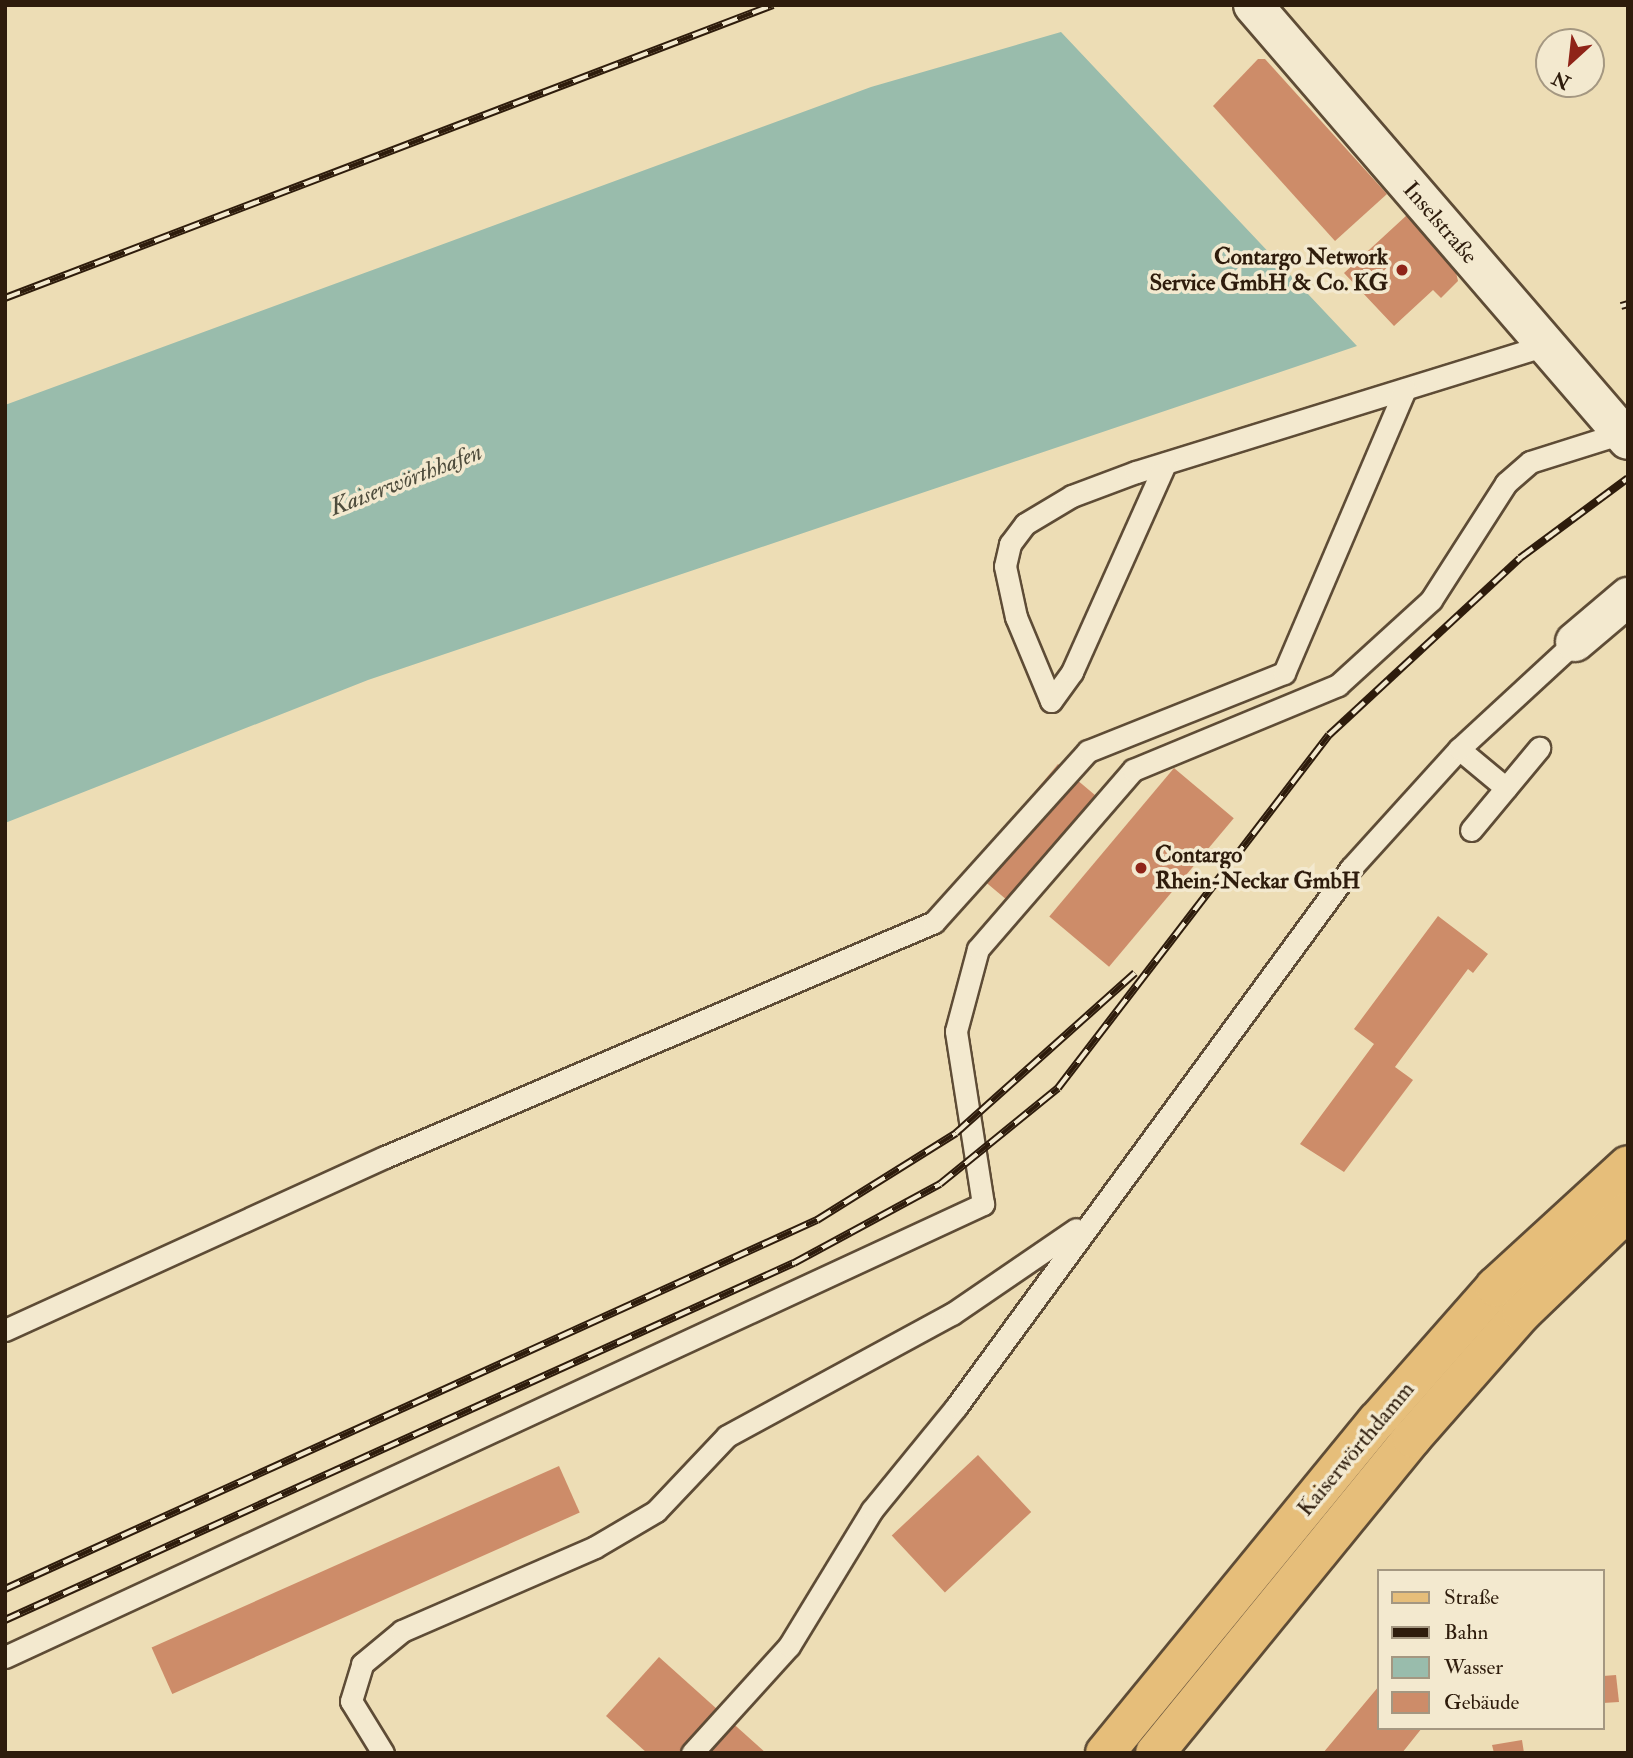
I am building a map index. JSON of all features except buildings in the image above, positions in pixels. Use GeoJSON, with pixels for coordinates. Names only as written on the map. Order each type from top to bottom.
{"type":"FeatureCollection","features":[{"type":"Feature","properties":{"kind":"main road","name":"Kaiserwörthdamm"},"geometry":{"type":"LineString","coordinates":[[1105,1753],[1486,1298],[1579,1204],[1628,1165]]}},
{"type":"Feature","properties":{"kind":"main road","name":"Kaiserwörthdamm"},"geometry":{"type":"LineString","coordinates":[[1155,1753],[1412,1438],[1522,1312],[1628,1210]]}},
{"type":"Feature","properties":{"kind":"street","name":"Inselstraße"},"geometry":{"type":"LineString","coordinates":[[1253,5],[1625,437]]}},
{"type":"Feature","properties":{"kind":"street"},"geometry":{"type":"LineString","coordinates":[[1575,642],[1628,597]]}},
{"type":"Feature","properties":{"kind":"lane"},"geometry":{"type":"LineString","coordinates":[[1165,464],[1072,672],[1051,701],[1016,617],[1005,566],[1010,544],[1025,524],[1047,508],[1165,464],[1546,345]]}},
{"type":"Feature","properties":{"kind":"lane"},"geometry":{"type":"LineString","coordinates":[[5,1330],[385,1157],[934,922],[1088,751],[1284,673],[1405,390]]}},
{"type":"Feature","properties":{"kind":"lane"},"geometry":{"type":"LineString","coordinates":[[5,1657],[983,1204],[956,1031],[978,949],[1133,770],[1338,685],[1431,600],[1506,483],[1530,462],[1625,437]]}},
{"type":"Feature","properties":{"kind":"lane"},"geometry":{"type":"LineString","coordinates":[[692,1753],[789,1646],[872,1510],[956,1408],[1089,1220],[1351,868],[1459,749],[1575,642]]}},
{"type":"Feature","properties":{"kind":"lane"},"geometry":{"type":"LineString","coordinates":[[1471,830],[1539,748]]}},
{"type":"Feature","properties":{"kind":"lane"},"geometry":{"type":"LineString","coordinates":[[1459,749],[1506,788]]}},
{"type":"Feature","properties":{"kind":"lane"},"geometry":{"type":"LineString","coordinates":[[383,1753],[351,1701],[362,1664],[402,1631],[595,1547],[656,1511],[727,1436],[952,1314],[1089,1220]]}},
{"type":"Feature","properties":{"kind":"water","name":"Kaiserwörthhafen"},"geometry":{"type":"Polygon","coordinates":[[[1061,32],[1357,346],[368,680],[5,823],[5,405],[871,87],[1061,32]]]}},
{"type":"Feature","properties":{"kind":"railway"},"geometry":{"type":"LineString","coordinates":[[5,298],[773,5]]}},
{"type":"Feature","properties":{"kind":"railway"},"geometry":{"type":"LineString","coordinates":[[1621,306],[1628,304]]}},
{"type":"Feature","properties":{"kind":"railway"},"geometry":{"type":"LineString","coordinates":[[5,1620],[794,1263],[940,1184],[1058,1088],[1329,735],[1520,558],[1628,478]]}},
{"type":"Feature","properties":{"kind":"railway"},"geometry":{"type":"LineString","coordinates":[[5,1589],[817,1220],[956,1133],[1135,973]]}},
{"type":"Feature","properties":{"kind":"place","name":"Contargo Network Service GmbH & Co. KG"},"geometry":{"type":"Point","coordinates":[1402,270]}},
{"type":"Feature","properties":{"kind":"place","name":"Contargo Rhein-Neckar GmbH"},"geometry":{"type":"Point","coordinates":[1141,868]}}]}
